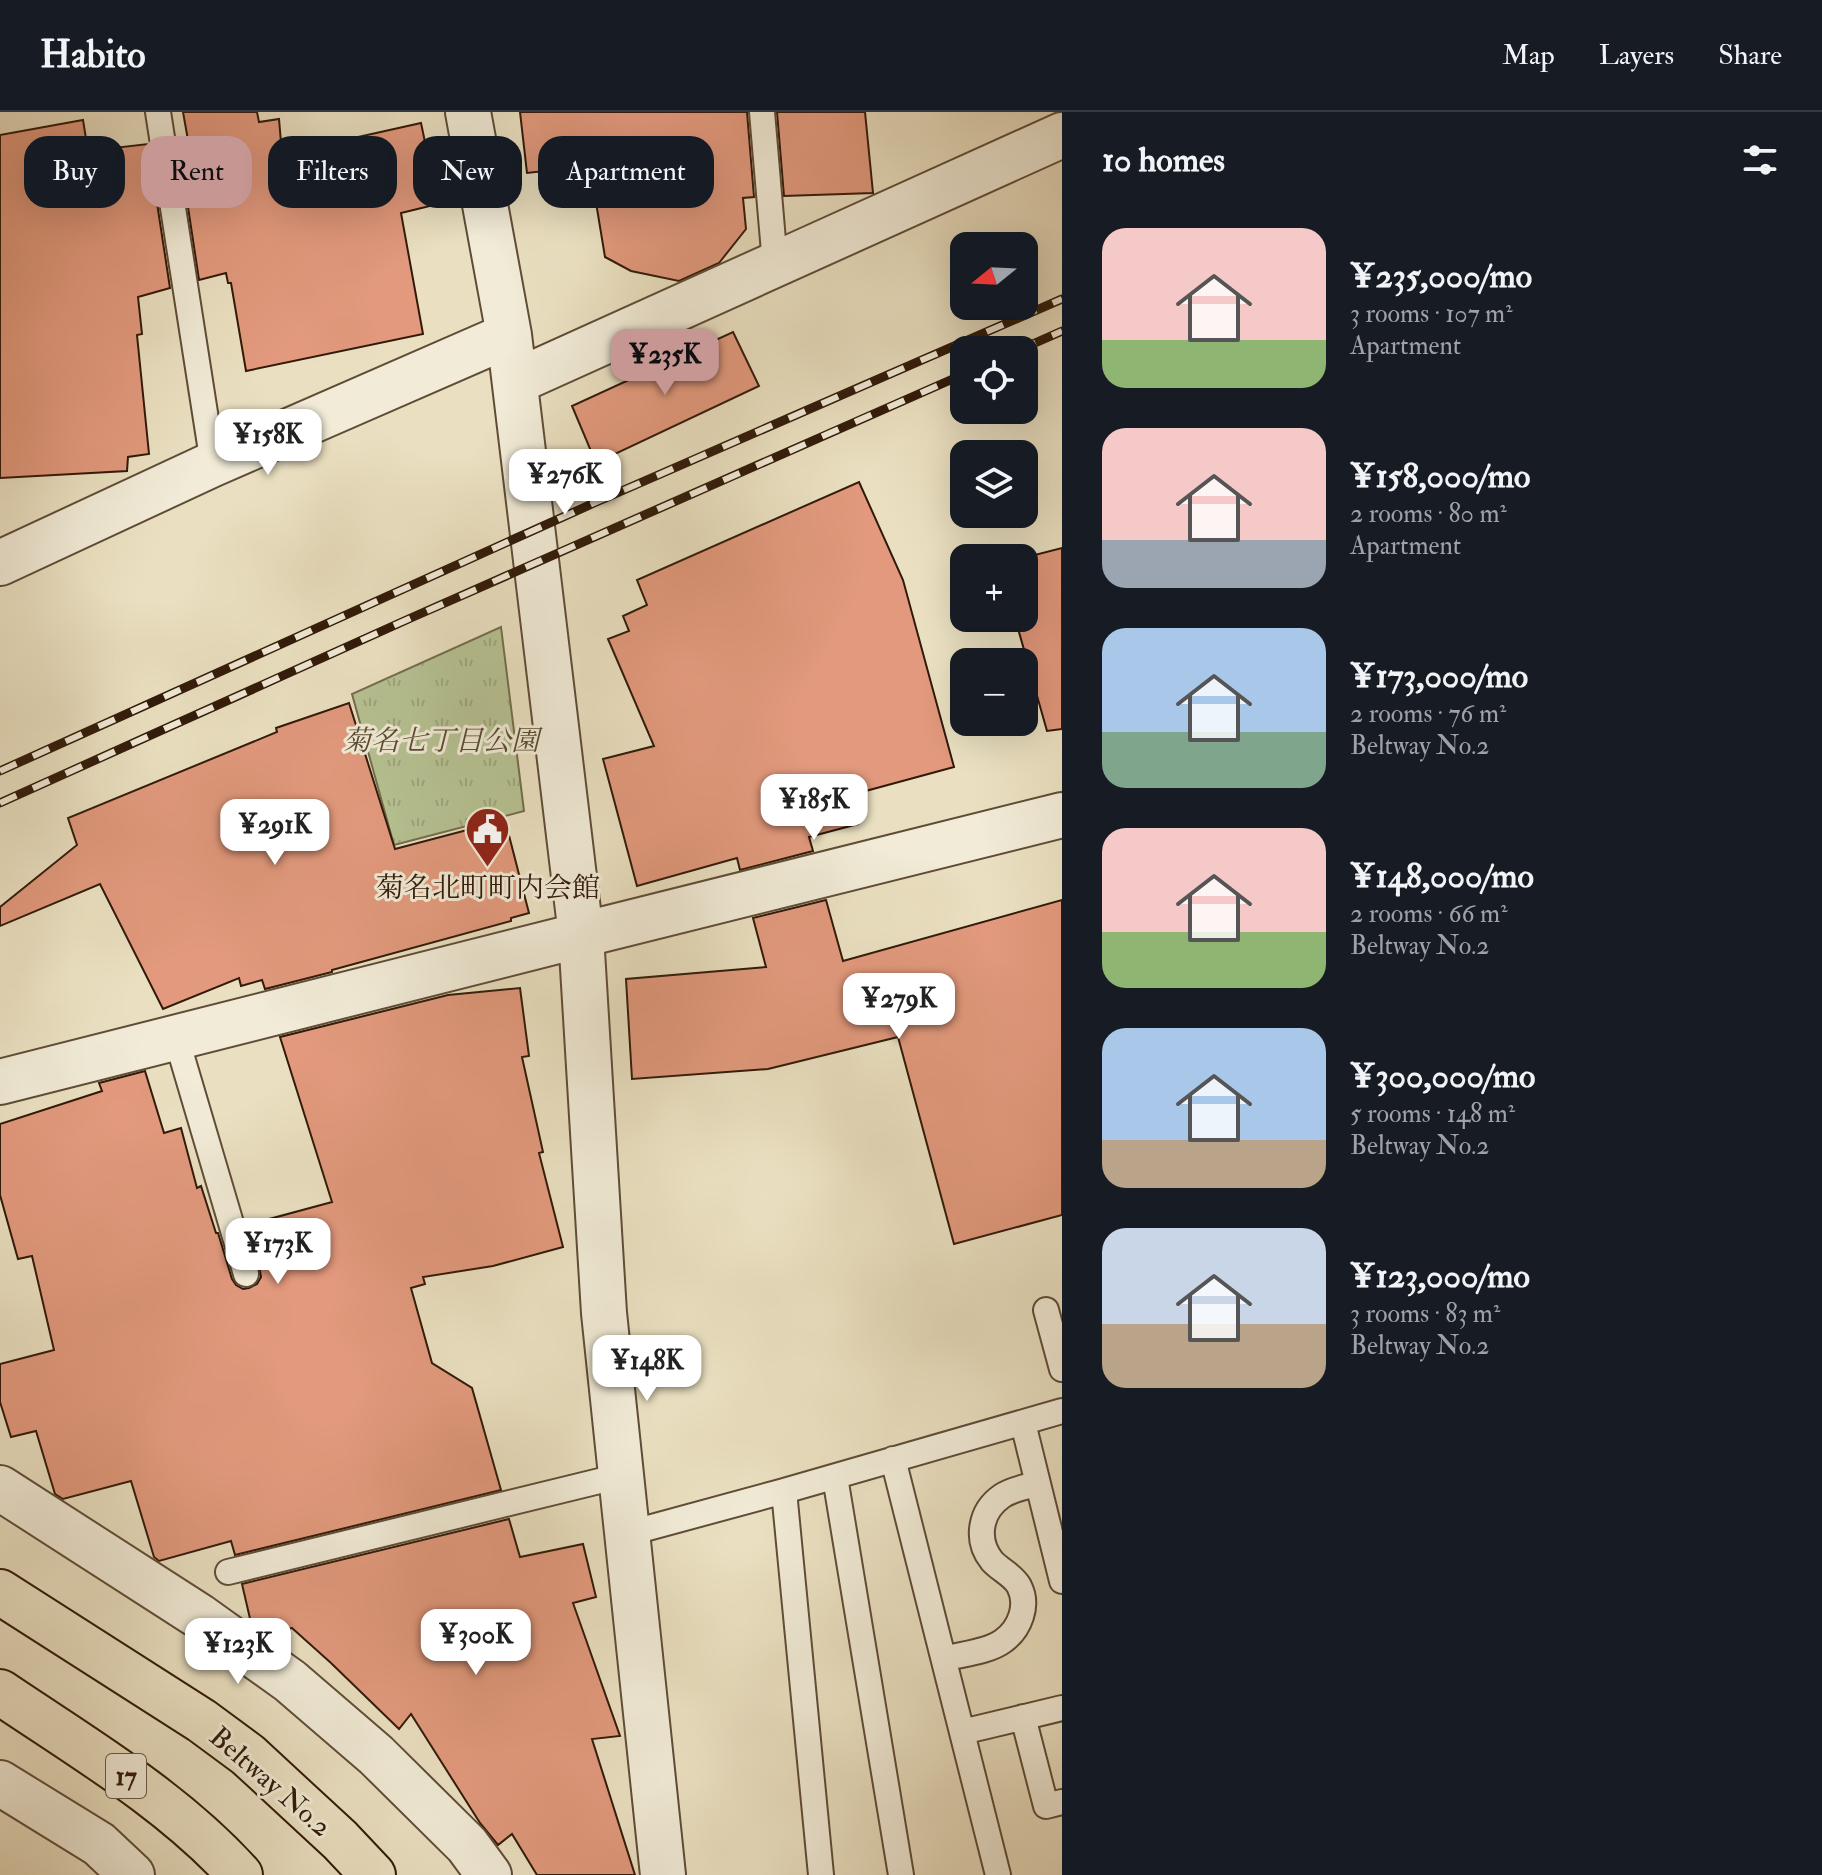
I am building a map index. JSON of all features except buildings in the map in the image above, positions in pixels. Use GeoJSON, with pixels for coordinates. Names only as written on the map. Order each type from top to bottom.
{"type":"FeatureCollection","features":[{"type":"Feature","properties":{"kind":"main road","name":"Beltway No.2"},"geometry":{"type":"LineString","coordinates":[[4,1595],[202,1721],[248,1755],[373,1875]]}},
{"type":"Feature","properties":{"kind":"main road","name":"17"},"geometry":{"type":"LineString","coordinates":[[0,1692],[144,1788],[220,1853],[240,1875]]}},
{"type":"Feature","properties":{"kind":"street"},"geometry":{"type":"LineString","coordinates":[[468,112],[509,335],[581,935],[604,1313],[663,1875]]}},
{"type":"Feature","properties":{"kind":"street"},"geometry":{"type":"LineString","coordinates":[[515,382],[1062,135]]}},
{"type":"Feature","properties":{"kind":"street"},"geometry":{"type":"LineString","coordinates":[[0,563],[213,464],[509,335]]}},
{"type":"Feature","properties":{"kind":"street"},"geometry":{"type":"LineString","coordinates":[[0,1082],[1062,815]]}},
{"type":"Feature","properties":{"kind":"street"},"geometry":{"type":"LineString","coordinates":[[0,1488],[199,1616],[290,1681],[376,1755],[467,1845],[489,1875]]}},
{"type":"Feature","properties":{"kind":"street"},"geometry":{"type":"LineString","coordinates":[[0,1783],[99,1844],[132,1875]]}},
{"type":"Feature","properties":{"kind":"lane"},"geometry":{"type":"LineString","coordinates":[[158,112],[213,464]]}},
{"type":"Feature","properties":{"kind":"lane"},"geometry":{"type":"LineString","coordinates":[[762,112],[775,264]]}},
{"type":"Feature","properties":{"kind":"lane"},"geometry":{"type":"LineString","coordinates":[[176,1037],[246,1274]]}},
{"type":"Feature","properties":{"kind":"lane"},"geometry":{"type":"LineString","coordinates":[[1046,1310],[1062,1369]]}},
{"type":"Feature","properties":{"kind":"lane"},"geometry":{"type":"LineString","coordinates":[[626,1534],[1062,1411]]}},
{"type":"Feature","properties":{"kind":"lane"},"geometry":{"type":"LineString","coordinates":[[1023,1423],[1062,1581]]}},
{"type":"Feature","properties":{"kind":"lane"},"geometry":{"type":"LineString","coordinates":[[893,1459],[998,1875]]}},
{"type":"Feature","properties":{"kind":"lane"},"geometry":{"type":"LineString","coordinates":[[228,1572],[620,1476]]}},
{"type":"Feature","properties":{"kind":"lane"},"geometry":{"type":"LineString","coordinates":[[835,1477],[901,1875]]}},
{"type":"Feature","properties":{"kind":"lane"},"geometry":{"type":"LineString","coordinates":[[944,1659],[1002,1642],[1016,1628],[1023,1613],[1024,1599],[1018,1584],[991,1560],[982,1540],[982,1522],[991,1506],[1003,1495],[1037,1484]]}},
{"type":"Feature","properties":{"kind":"lane"},"geometry":{"type":"LineString","coordinates":[[784,1491],[821,1875]]}},
{"type":"Feature","properties":{"kind":"lane"},"geometry":{"type":"LineString","coordinates":[[962,1732],[1062,1708]]}},
{"type":"Feature","properties":{"kind":"lane"},"geometry":{"type":"LineString","coordinates":[[1023,1717],[1046,1806],[1062,1802]]}},
{"type":"Feature","properties":{"kind":"green space","name":"菊名七丁目公園"},"geometry":{"type":"Polygon","coordinates":[[[501,627],[524,811],[394,845],[352,694],[501,627]]]}},
{"type":"Feature","properties":{"kind":"railway"},"geometry":{"type":"LineString","coordinates":[[0,771],[594,503],[1062,299]]}},
{"type":"Feature","properties":{"kind":"railway"},"geometry":{"type":"LineString","coordinates":[[1038,342],[1062,331]]}},
{"type":"Feature","properties":{"kind":"railway"},"geometry":{"type":"LineString","coordinates":[[0,803],[950,380]]}},
{"type":"Feature","properties":{"kind":"place","name":"菊名北町町内会館"},"geometry":{"type":"Point","coordinates":[488,869]}}]}
